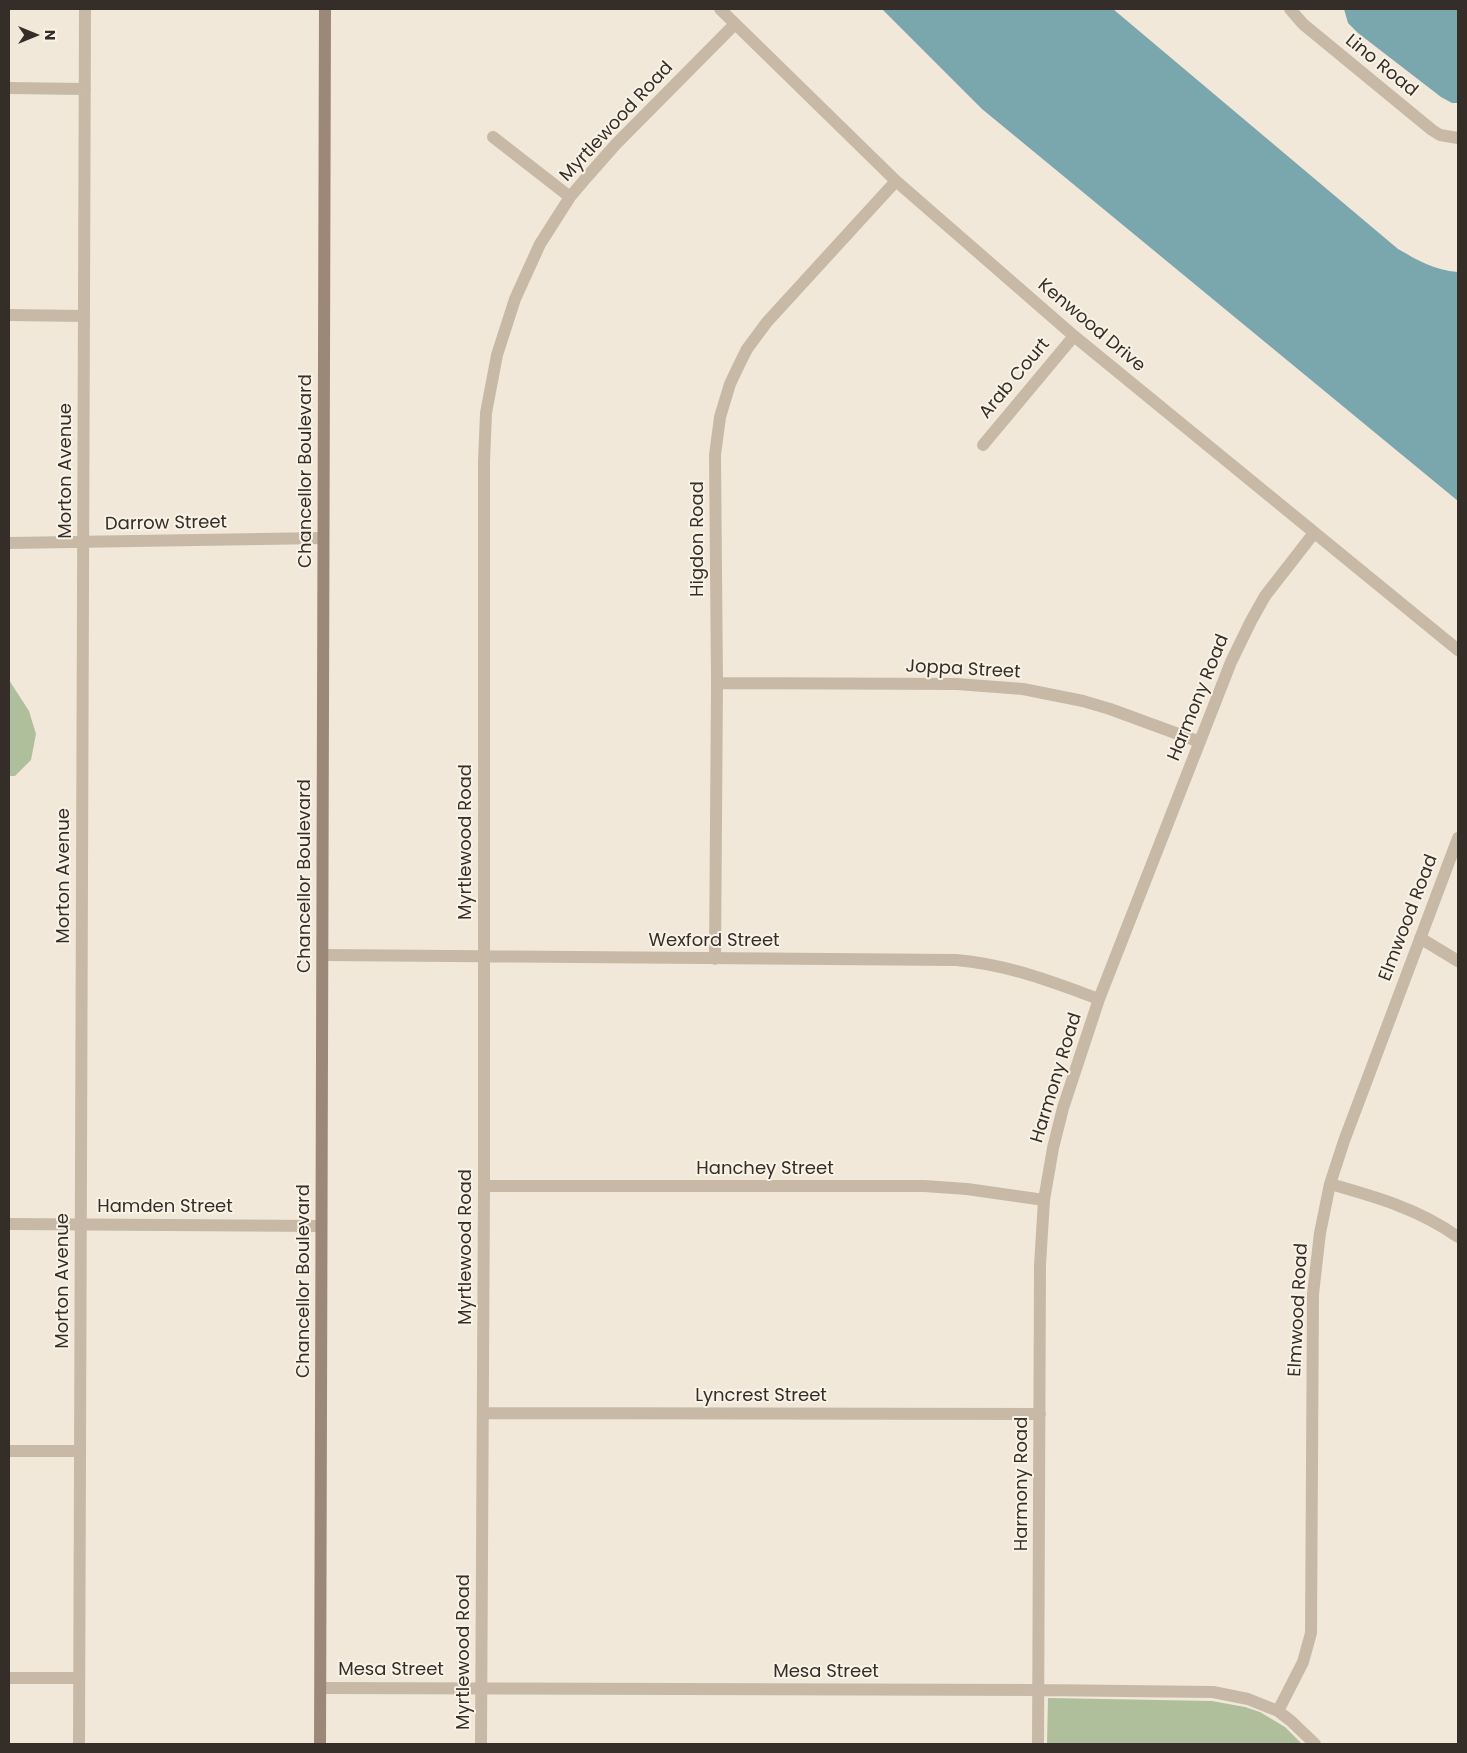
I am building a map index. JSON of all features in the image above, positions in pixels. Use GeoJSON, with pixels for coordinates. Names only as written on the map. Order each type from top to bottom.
{"type":"FeatureCollection","features":[{"type":"Feature","properties":{"kind":"street","name":"Morton Avenue"},"geometry":{"type":"LineString","coordinates":[[79,1744],[85,9]]}},
{"type":"Feature","properties":{"kind":"street","name":"Chancellor Boulevard"},"geometry":{"type":"LineString","coordinates":[[320,1744],[325,9]]}},
{"type":"Feature","properties":{"kind":"street","name":"Kenwood Drive"},"geometry":{"type":"LineString","coordinates":[[720,9],[896,181],[1074,336],[1458,650]]}},
{"type":"Feature","properties":{"kind":"street","name":"Lino Road"},"geometry":{"type":"LineString","coordinates":[[1290,9],[1303,24],[1432,130],[1448,137],[1458,138]]}},
{"type":"Feature","properties":{"kind":"street","name":"Myrtlewood Road"},"geometry":{"type":"LineString","coordinates":[[482,1744],[484,461],[486,414],[497,355],[515,299],[540,244],[570,197],[616,144],[735,24]]}},
{"type":"Feature","properties":{"kind":"street"},"geometry":{"type":"LineString","coordinates":[[9,88],[85,89]]}},
{"type":"Feature","properties":{"kind":"street"},"geometry":{"type":"LineString","coordinates":[[493,137],[570,197]]}},
{"type":"Feature","properties":{"kind":"street","name":"Higdon Road"},"geometry":{"type":"LineString","coordinates":[[715,959],[715,455],[720,417],[730,384],[747,349],[767,322],[896,181]]}},
{"type":"Feature","properties":{"kind":"street"},"geometry":{"type":"LineString","coordinates":[[9,315],[84,316]]}},
{"type":"Feature","properties":{"kind":"street","name":"Arab Court"},"geometry":{"type":"LineString","coordinates":[[983,445],[1074,336]]}},
{"type":"Feature","properties":{"kind":"street","name":"Harmony Road"},"geometry":{"type":"LineString","coordinates":[[1038,1744],[1040,1265],[1044,1200],[1052,1148],[1063,1108],[1099,999],[1231,662],[1251,621],[1266,596],[1314,533]]}},
{"type":"Feature","properties":{"kind":"street","name":"Darrow Street"},"geometry":{"type":"LineString","coordinates":[[9,543],[323,538]]}},
{"type":"Feature","properties":{"kind":"street","name":"Joppa Street"},"geometry":{"type":"LineString","coordinates":[[716,683],[957,684],[1023,690],[1082,701],[1110,709],[1200,742]]}},
{"type":"Feature","properties":{"kind":"street","name":"Elmwood Road"},"geometry":{"type":"LineString","coordinates":[[1278,1711],[1303,1662],[1309,1646],[1311,1633],[1313,1294],[1320,1233],[1330,1184],[1344,1141],[1458,838]]}},
{"type":"Feature","properties":{"kind":"street"},"geometry":{"type":"LineString","coordinates":[[1420,938],[1458,961]]}},
{"type":"Feature","properties":{"kind":"street","name":"Wexford Street"},"geometry":{"type":"LineString","coordinates":[[323,955],[948,960],[980,962],[1024,972],[1099,999]]}},
{"type":"Feature","properties":{"kind":"street"},"geometry":{"type":"LineString","coordinates":[[1330,1184],[1401,1205],[1437,1222],[1458,1237]]}},
{"type":"Feature","properties":{"kind":"street","name":"Hanchey Street"},"geometry":{"type":"LineString","coordinates":[[484,1186],[924,1186],[967,1189],[1044,1200]]}},
{"type":"Feature","properties":{"kind":"street","name":"Hamden Street"},"geometry":{"type":"LineString","coordinates":[[9,1224],[321,1226]]}},
{"type":"Feature","properties":{"kind":"street","name":"Lyncrest Street"},"geometry":{"type":"LineString","coordinates":[[483,1413],[1040,1414]]}},
{"type":"Feature","properties":{"kind":"street"},"geometry":{"type":"LineString","coordinates":[[9,1451],[80,1451]]}},
{"type":"Feature","properties":{"kind":"street"},"geometry":{"type":"LineString","coordinates":[[9,1678],[79,1678]]}},
{"type":"Feature","properties":{"kind":"street","name":"Mesa Street"},"geometry":{"type":"LineString","coordinates":[[321,1688],[1213,1692],[1248,1699],[1278,1711],[1315,1744]]}},
{"type":"Feature","properties":{"kind":"green space"},"geometry":{"type":"Polygon","coordinates":[[[9,680],[29,711],[36,734],[31,760],[15,776],[9,776],[9,680]]]}},
{"type":"Feature","properties":{"kind":"green space"},"geometry":{"type":"Polygon","coordinates":[[[1048,1698],[1212,1701],[1245,1707],[1260,1712],[1285,1727],[1302,1744],[1047,1744],[1048,1698]]]}},
{"type":"Feature","properties":{"kind":"water"},"geometry":{"type":"Polygon","coordinates":[[[882,9],[1113,9],[1398,249],[1434,267],[1458,272],[1458,501],[982,109],[882,9]]]}},
{"type":"Feature","properties":{"kind":"water"},"geometry":{"type":"Polygon","coordinates":[[[1344,9],[1458,9],[1458,103],[1452,103],[1441,97],[1358,33],[1348,23],[1344,9]]]}}]}
